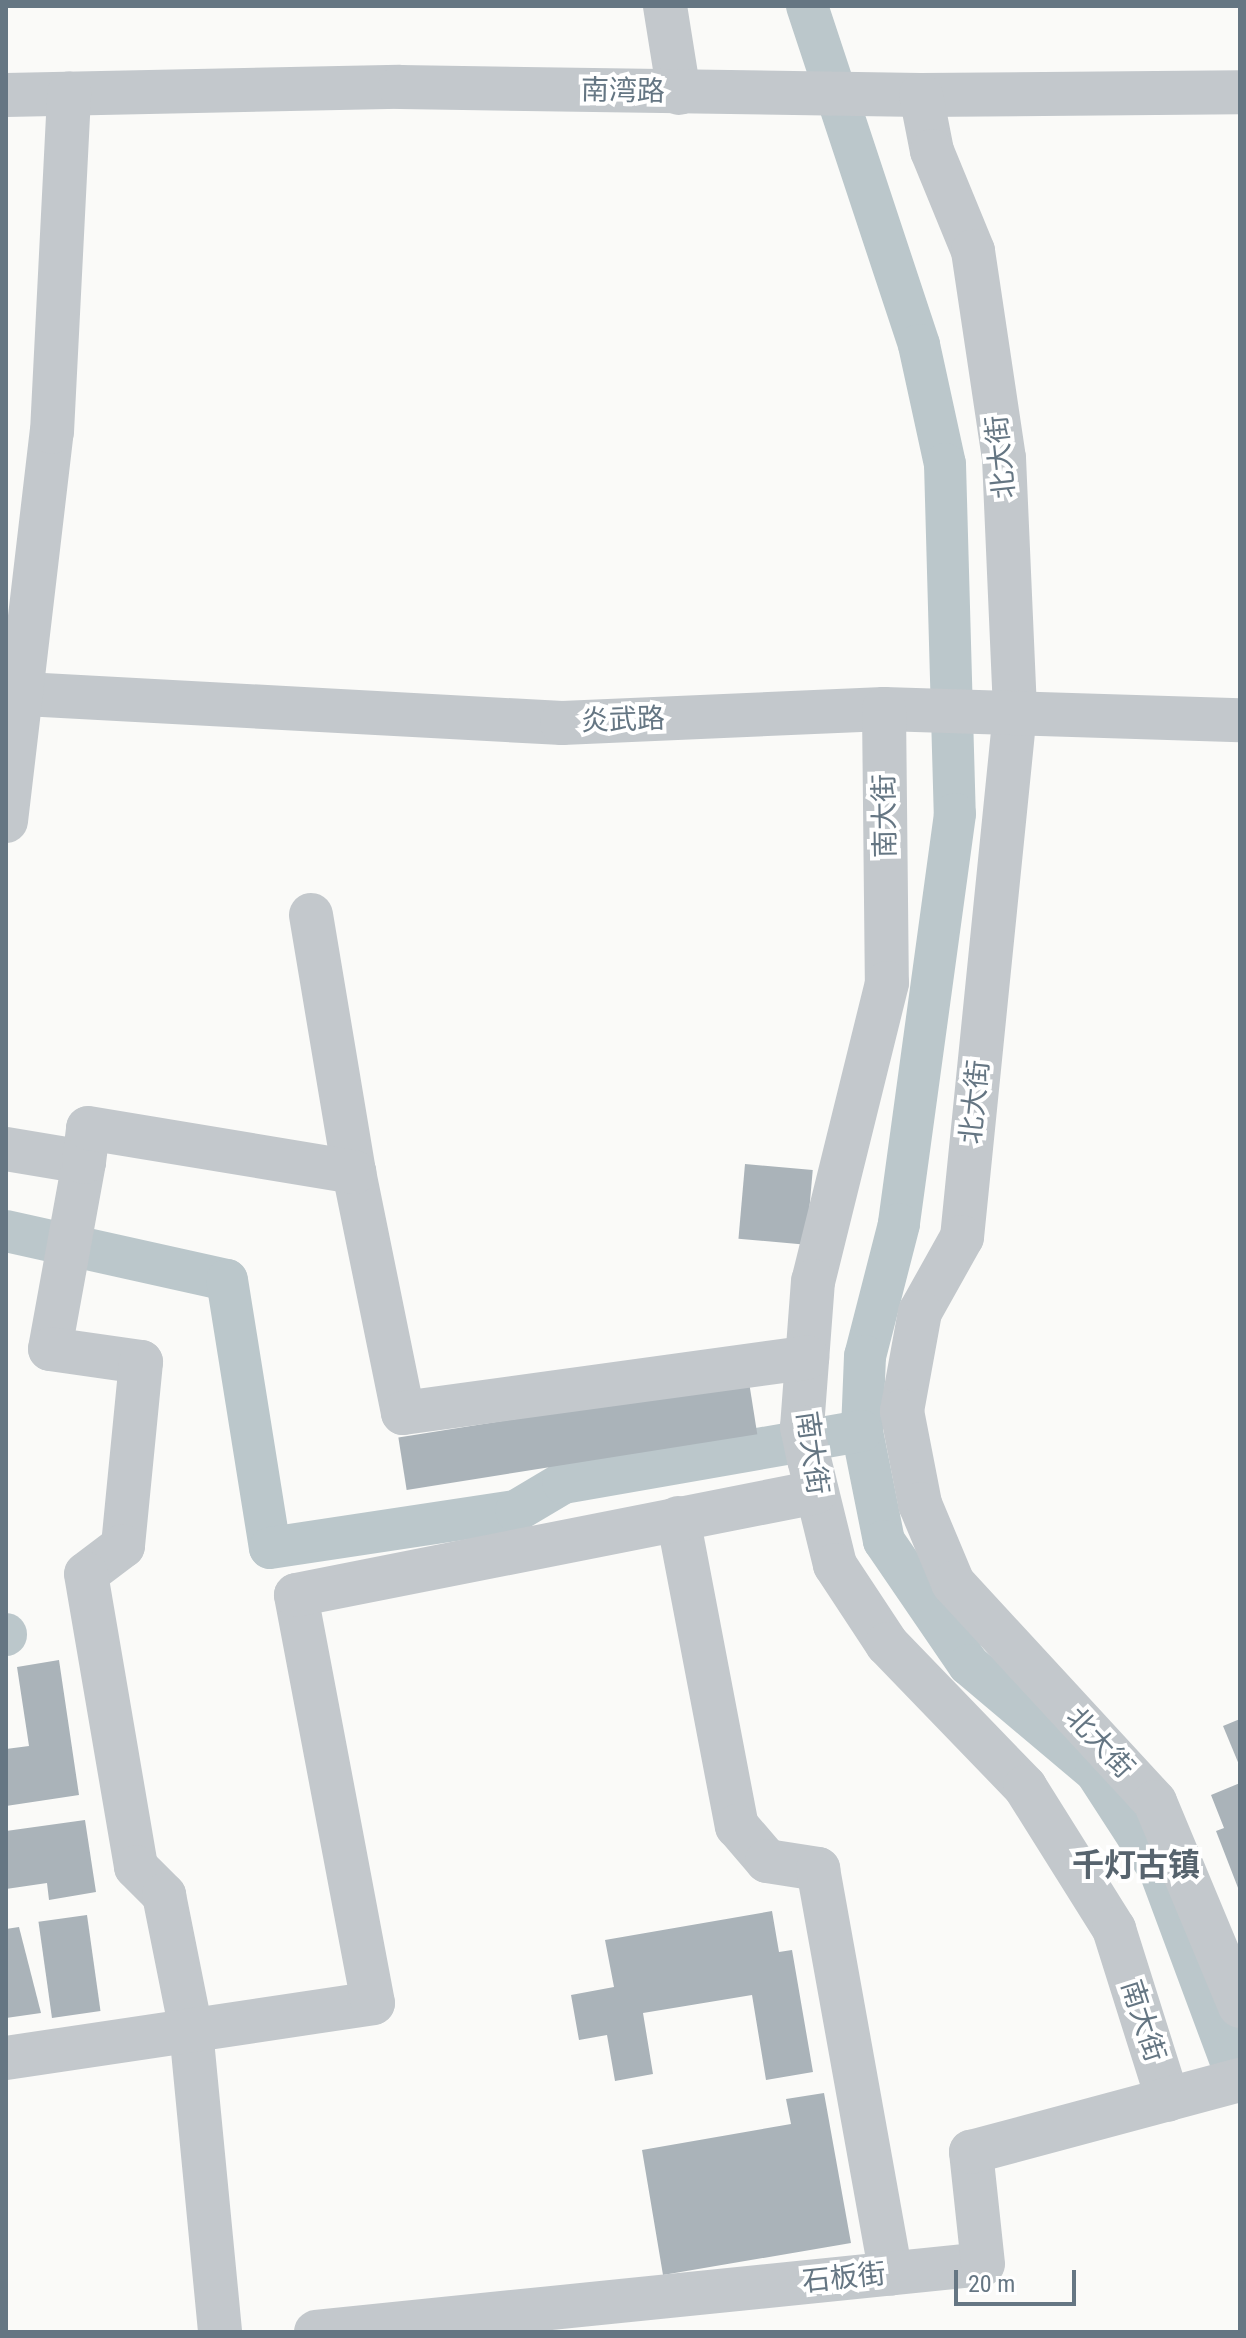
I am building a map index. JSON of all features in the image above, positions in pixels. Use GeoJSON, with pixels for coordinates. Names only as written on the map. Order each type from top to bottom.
{"type":"FeatureCollection","features":[{"type":"Feature","properties":{"kind":"street"},"geometry":{"type":"LineString","coordinates":[[665,6],[679,93]]}},
{"type":"Feature","properties":{"kind":"street","name":"南湾路"},"geometry":{"type":"LineString","coordinates":[[6,95],[400,87],[679,93],[1240,92]]}},
{"type":"Feature","properties":{"kind":"street"},"geometry":{"type":"LineString","coordinates":[[6,821],[15,693],[52,432],[69,93]]}},
{"type":"Feature","properties":{"kind":"street","name":"北大街"},"geometry":{"type":"LineString","coordinates":[[899,93],[932,151],[973,251],[1004,458],[1003,711],[962,1237],[920,1312],[902,1411],[920,1504],[953,1583],[1155,1802],[1240,2006]]}},
{"type":"Feature","properties":{"kind":"street","name":"炎武路"},"geometry":{"type":"LineString","coordinates":[[15,693],[562,723],[897,709],[1240,720]]}},
{"type":"Feature","properties":{"kind":"street","name":"南大街"},"geometry":{"type":"LineString","coordinates":[[897,709],[887,983],[813,1281],[807,1358],[809,1459],[835,1565],[887,1644],[1025,1787],[1114,1929],[1168,2100]]}},
{"type":"Feature","properties":{"kind":"street"},"geometry":{"type":"LineString","coordinates":[[311,915],[354,1172],[403,1413],[807,1358]]}},
{"type":"Feature","properties":{"kind":"street"},"geometry":{"type":"LineString","coordinates":[[220,2332],[191,2030],[164,1895],[136,1867],[86,1574],[123,1546],[141,1362],[50,1349],[88,1128],[354,1172]]}},
{"type":"Feature","properties":{"kind":"street"},"geometry":{"type":"LineString","coordinates":[[6,1149],[84,1162]]}},
{"type":"Feature","properties":{"kind":"street"},"geometry":{"type":"LineString","coordinates":[[6,2058],[373,2003],[296,1595],[678,1518],[809,1459]]}},
{"type":"Feature","properties":{"kind":"street"},"geometry":{"type":"LineString","coordinates":[[678,1518],[737,1826],[767,1861],[818,1869],[891,2273]]}},
{"type":"Feature","properties":{"kind":"street","name":"石板街"},"geometry":{"type":"LineString","coordinates":[[316,2332],[983,2264],[971,2152],[1240,2080]]}},
{"type":"Feature","properties":{"kind":"building"},"geometry":{"type":"Polygon","coordinates":[[[745,1164],[813,1170],[806,1245],[738,1239],[745,1164]]]}},
{"type":"Feature","properties":{"kind":"building"},"geometry":{"type":"Polygon","coordinates":[[[749,1382],[757,1434],[407,1490],[398,1438],[749,1382]]]}},
{"type":"Feature","properties":{"kind":"building"},"geometry":{"type":"Polygon","coordinates":[[[59,1660],[79,1795],[6,1806],[6,1749],[29,1746],[17,1667],[59,1660]]]}},
{"type":"Feature","properties":{"kind":"building"},"geometry":{"type":"Polygon","coordinates":[[[1240,1719],[1240,1767],[1223,1726],[1240,1719]]]}},
{"type":"Feature","properties":{"kind":"building"},"geometry":{"type":"Polygon","coordinates":[[[1240,1783],[1240,1893],[1216,1831],[1224,1828],[1211,1795],[1240,1783]]]}},
{"type":"Feature","properties":{"kind":"building"},"geometry":{"type":"Polygon","coordinates":[[[85,1820],[96,1892],[49,1900],[47,1883],[6,1889],[6,1831],[85,1820]]]}},
{"type":"Feature","properties":{"kind":"building"},"geometry":{"type":"Polygon","coordinates":[[[772,1911],[779,1952],[792,1950],[813,2072],[766,2080],[752,1995],[643,2013],[653,2074],[615,2081],[607,2035],[579,2040],[571,1995],[614,1987],[605,1940],[772,1911]]]}},
{"type":"Feature","properties":{"kind":"building"},"geometry":{"type":"Polygon","coordinates":[[[87,1915],[100,2011],[52,2018],[38,1922],[87,1915]]]}},
{"type":"Feature","properties":{"kind":"building"},"geometry":{"type":"Polygon","coordinates":[[[19,1927],[41,2013],[6,2018],[6,1929],[19,1927]]]}},
{"type":"Feature","properties":{"kind":"building"},"geometry":{"type":"Polygon","coordinates":[[[824,2093],[851,2243],[663,2275],[642,2150],[791,2124],[786,2099],[824,2093]]]}},
{"type":"Feature","properties":{"kind":"waterway"},"geometry":{"type":"LineString","coordinates":[[807,6],[919,345],[945,464],[955,814],[899,1224],[865,1356],[862,1431],[884,1541],[969,1665],[1096,1772],[1160,1871],[1232,2065]]}},
{"type":"Feature","properties":{"kind":"waterway"},"geometry":{"type":"LineString","coordinates":[[6,1231],[227,1280],[270,1548],[516,1511],[563,1483],[862,1431]]}},
{"type":"Feature","properties":{"kind":"district","name":"千灯古镇"},"geometry":{"type":"Point","coordinates":[1136,1865]}}]}
